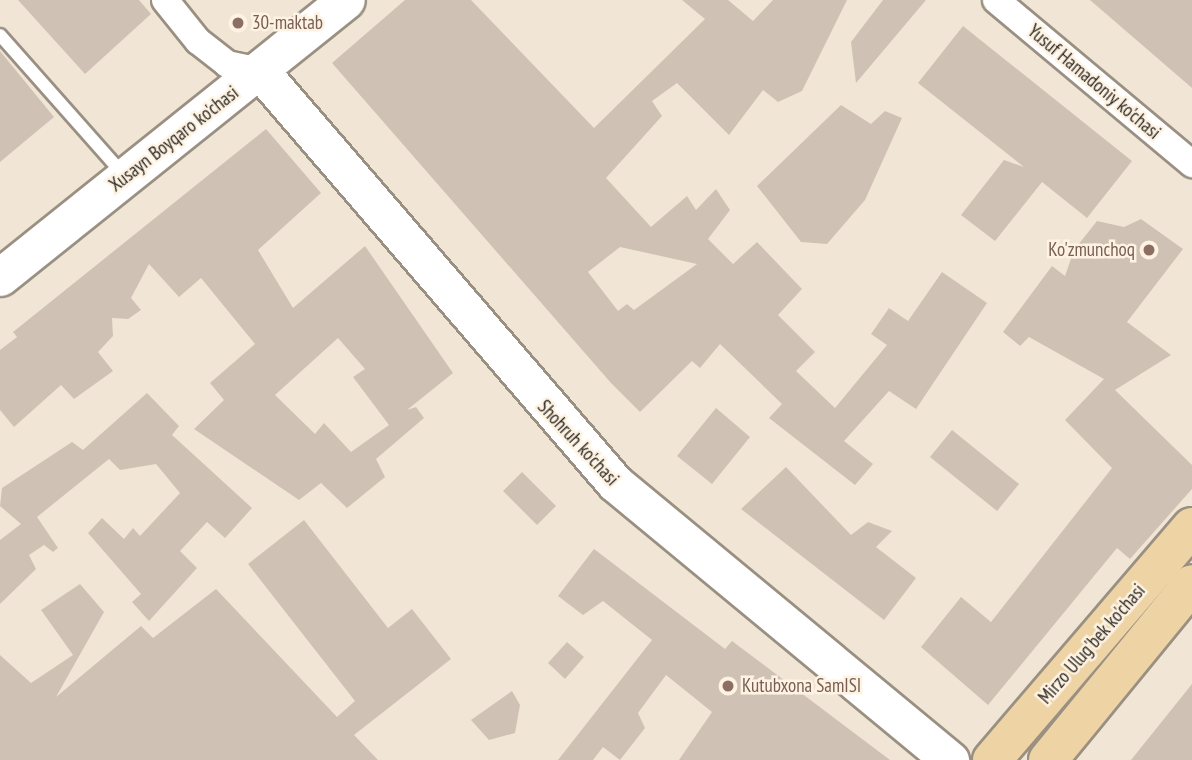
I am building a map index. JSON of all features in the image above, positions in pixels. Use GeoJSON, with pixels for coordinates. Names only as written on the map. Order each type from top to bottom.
{"type":"FeatureCollection","features":[{"type":"Feature","properties":{"kind":"main road","name":"Xusayn Boyqaro ko'chasi"},"geometry":{"type":"LineString","coordinates":[[0,277],[346,0]]}},
{"type":"Feature","properties":{"kind":"main road","name":"Shohruh ko'chasi"},"geometry":{"type":"LineString","coordinates":[[260,71],[615,483],[950,760]]}},
{"type":"Feature","properties":{"kind":"main road","name":"Mirzo Ulug'bek ko'chasi"},"geometry":{"type":"LineString","coordinates":[[992,760],[1192,527]]}},
{"type":"Feature","properties":{"kind":"main road","name":"Mirzo Ulug'bek ko'chasi"},"geometry":{"type":"LineString","coordinates":[[1048,760],[1192,584]]}},
{"type":"Feature","properties":{"kind":"street"},"geometry":{"type":"LineString","coordinates":[[165,0],[227,64],[260,71]]}},
{"type":"Feature","properties":{"kind":"street","name":"Yusuf Hamadoniy ko'chasi"},"geometry":{"type":"LineString","coordinates":[[996,0],[1192,164]]}},
{"type":"Feature","properties":{"kind":"lane"},"geometry":{"type":"LineString","coordinates":[[0,34],[126,177]]}},
{"type":"Feature","properties":{"kind":"building"},"geometry":{"type":"Polygon","coordinates":[[[18,0],[139,0],[151,14],[85,74],[18,0]]]}},
{"type":"Feature","properties":{"kind":"building"},"geometry":{"type":"Polygon","coordinates":[[[405,0],[471,0],[594,128],[705,19],[682,0],[728,0],[753,21],[773,0],[847,0],[802,91],[778,102],[763,90],[729,135],[677,83],[652,101],[662,116],[606,178],[651,227],[687,196],[696,210],[716,189],[730,210],[708,239],[733,264],[757,242],[802,289],[778,315],[815,352],[796,371],[835,408],[887,345],[871,334],[889,308],[908,321],[942,272],[987,303],[916,409],[889,391],[844,441],[873,464],[855,485],[769,418],[782,404],[720,344],[700,368],[692,361],[640,412],[611,383],[332,63],[405,0]],[[620,247],[588,272],[618,311],[627,304],[634,310],[697,264],[620,247]]]}},
{"type":"Feature","properties":{"kind":"building"},"geometry":{"type":"Polygon","coordinates":[[[883,0],[926,0],[856,83],[851,42],[883,0]]]}},
{"type":"Feature","properties":{"kind":"building"},"geometry":{"type":"Polygon","coordinates":[[[1090,0],[1192,0],[1192,88],[1090,0]]]}},
{"type":"Feature","properties":{"kind":"building"},"geometry":{"type":"Polygon","coordinates":[[[963,26],[1132,161],[1087,218],[1042,182],[995,241],[961,215],[1004,160],[1024,167],[918,83],[963,26]]]}},
{"type":"Feature","properties":{"kind":"building"},"geometry":{"type":"Polygon","coordinates":[[[0,51],[54,117],[0,162],[0,51]]]}},
{"type":"Feature","properties":{"kind":"building"},"geometry":{"type":"Polygon","coordinates":[[[841,105],[871,124],[885,111],[902,118],[865,200],[827,244],[801,242],[757,186],[841,105]]]}},
{"type":"Feature","properties":{"kind":"building"},"geometry":{"type":"Polygon","coordinates":[[[266,129],[321,193],[258,250],[293,308],[365,246],[453,373],[407,410],[416,407],[424,418],[376,459],[385,477],[347,508],[321,483],[299,500],[194,429],[224,400],[210,383],[255,344],[201,278],[179,297],[149,264],[131,298],[141,310],[128,319],[112,318],[113,336],[98,352],[113,371],[74,399],[61,385],[14,427],[0,410],[0,350],[17,337],[13,332],[266,129]],[[338,338],[275,395],[315,434],[324,423],[351,452],[389,425],[353,377],[365,369],[338,338]]]}},
{"type":"Feature","properties":{"kind":"building"},"geometry":{"type":"Polygon","coordinates":[[[1141,219],[1183,249],[1127,322],[1171,355],[1115,390],[1192,465],[1192,489],[1130,559],[1117,548],[988,705],[921,647],[961,597],[991,622],[1112,468],[1065,420],[1104,379],[1029,337],[1020,346],[1003,332],[1052,266],[1065,276],[1074,250],[1097,221],[1124,227],[1141,219]]]}},
{"type":"Feature","properties":{"kind":"building"},"geometry":{"type":"Polygon","coordinates":[[[147,393],[179,426],[172,435],[252,508],[225,538],[207,522],[180,551],[197,568],[149,621],[132,602],[141,594],[88,533],[102,518],[124,539],[133,528],[140,536],[180,493],[156,464],[120,470],[109,459],[37,517],[58,548],[53,552],[44,545],[29,555],[36,569],[0,604],[0,540],[21,524],[0,506],[2,488],[72,442],[83,450],[147,393]]]}},
{"type":"Feature","properties":{"kind":"building"},"geometry":{"type":"Polygon","coordinates":[[[716,408],[750,437],[712,484],[677,456],[716,408]]]}},
{"type":"Feature","properties":{"kind":"building"},"geometry":{"type":"Polygon","coordinates":[[[952,430],[1019,484],[997,511],[930,457],[952,430]]]}},
{"type":"Feature","properties":{"kind":"building"},"geometry":{"type":"Polygon","coordinates":[[[786,467],[851,535],[868,522],[892,531],[876,547],[916,578],[884,620],[741,509],[786,467]]]}},
{"type":"Feature","properties":{"kind":"building"},"geometry":{"type":"Polygon","coordinates":[[[522,472],[556,506],[537,525],[503,491],[522,472]]]}},
{"type":"Feature","properties":{"kind":"building"},"geometry":{"type":"Polygon","coordinates":[[[304,520],[388,628],[412,609],[451,659],[354,735],[378,760],[0,760],[0,655],[31,683],[73,655],[41,610],[80,584],[104,612],[56,697],[141,626],[153,638],[216,589],[337,717],[355,701],[248,564],[304,520]]]}},
{"type":"Feature","properties":{"kind":"building"},"geometry":{"type":"Polygon","coordinates":[[[594,549],[725,649],[732,641],[890,760],[679,760],[712,712],[666,675],[638,713],[645,728],[620,760],[603,747],[593,760],[558,760],[652,640],[603,601],[583,615],[558,596],[594,549]]]}},
{"type":"Feature","properties":{"kind":"building"},"geometry":{"type":"Polygon","coordinates":[[[567,642],[584,657],[565,679],[548,663],[567,642]]]}},
{"type":"Feature","properties":{"kind":"building"},"geometry":{"type":"Polygon","coordinates":[[[1192,684],[1192,760],[1131,760],[1192,684]]]}},
{"type":"Feature","properties":{"kind":"building"},"geometry":{"type":"Polygon","coordinates":[[[512,691],[520,705],[515,733],[489,740],[471,720],[512,691]]]}},
{"type":"Feature","properties":{"kind":"place","name":"30-maktab"},"geometry":{"type":"Point","coordinates":[238,23]}},
{"type":"Feature","properties":{"kind":"place","name":"Ko'zmunchoq"},"geometry":{"type":"Point","coordinates":[1149,250]}},
{"type":"Feature","properties":{"kind":"place","name":"Kutubxona SamISI"},"geometry":{"type":"Point","coordinates":[728,686]}}]}
